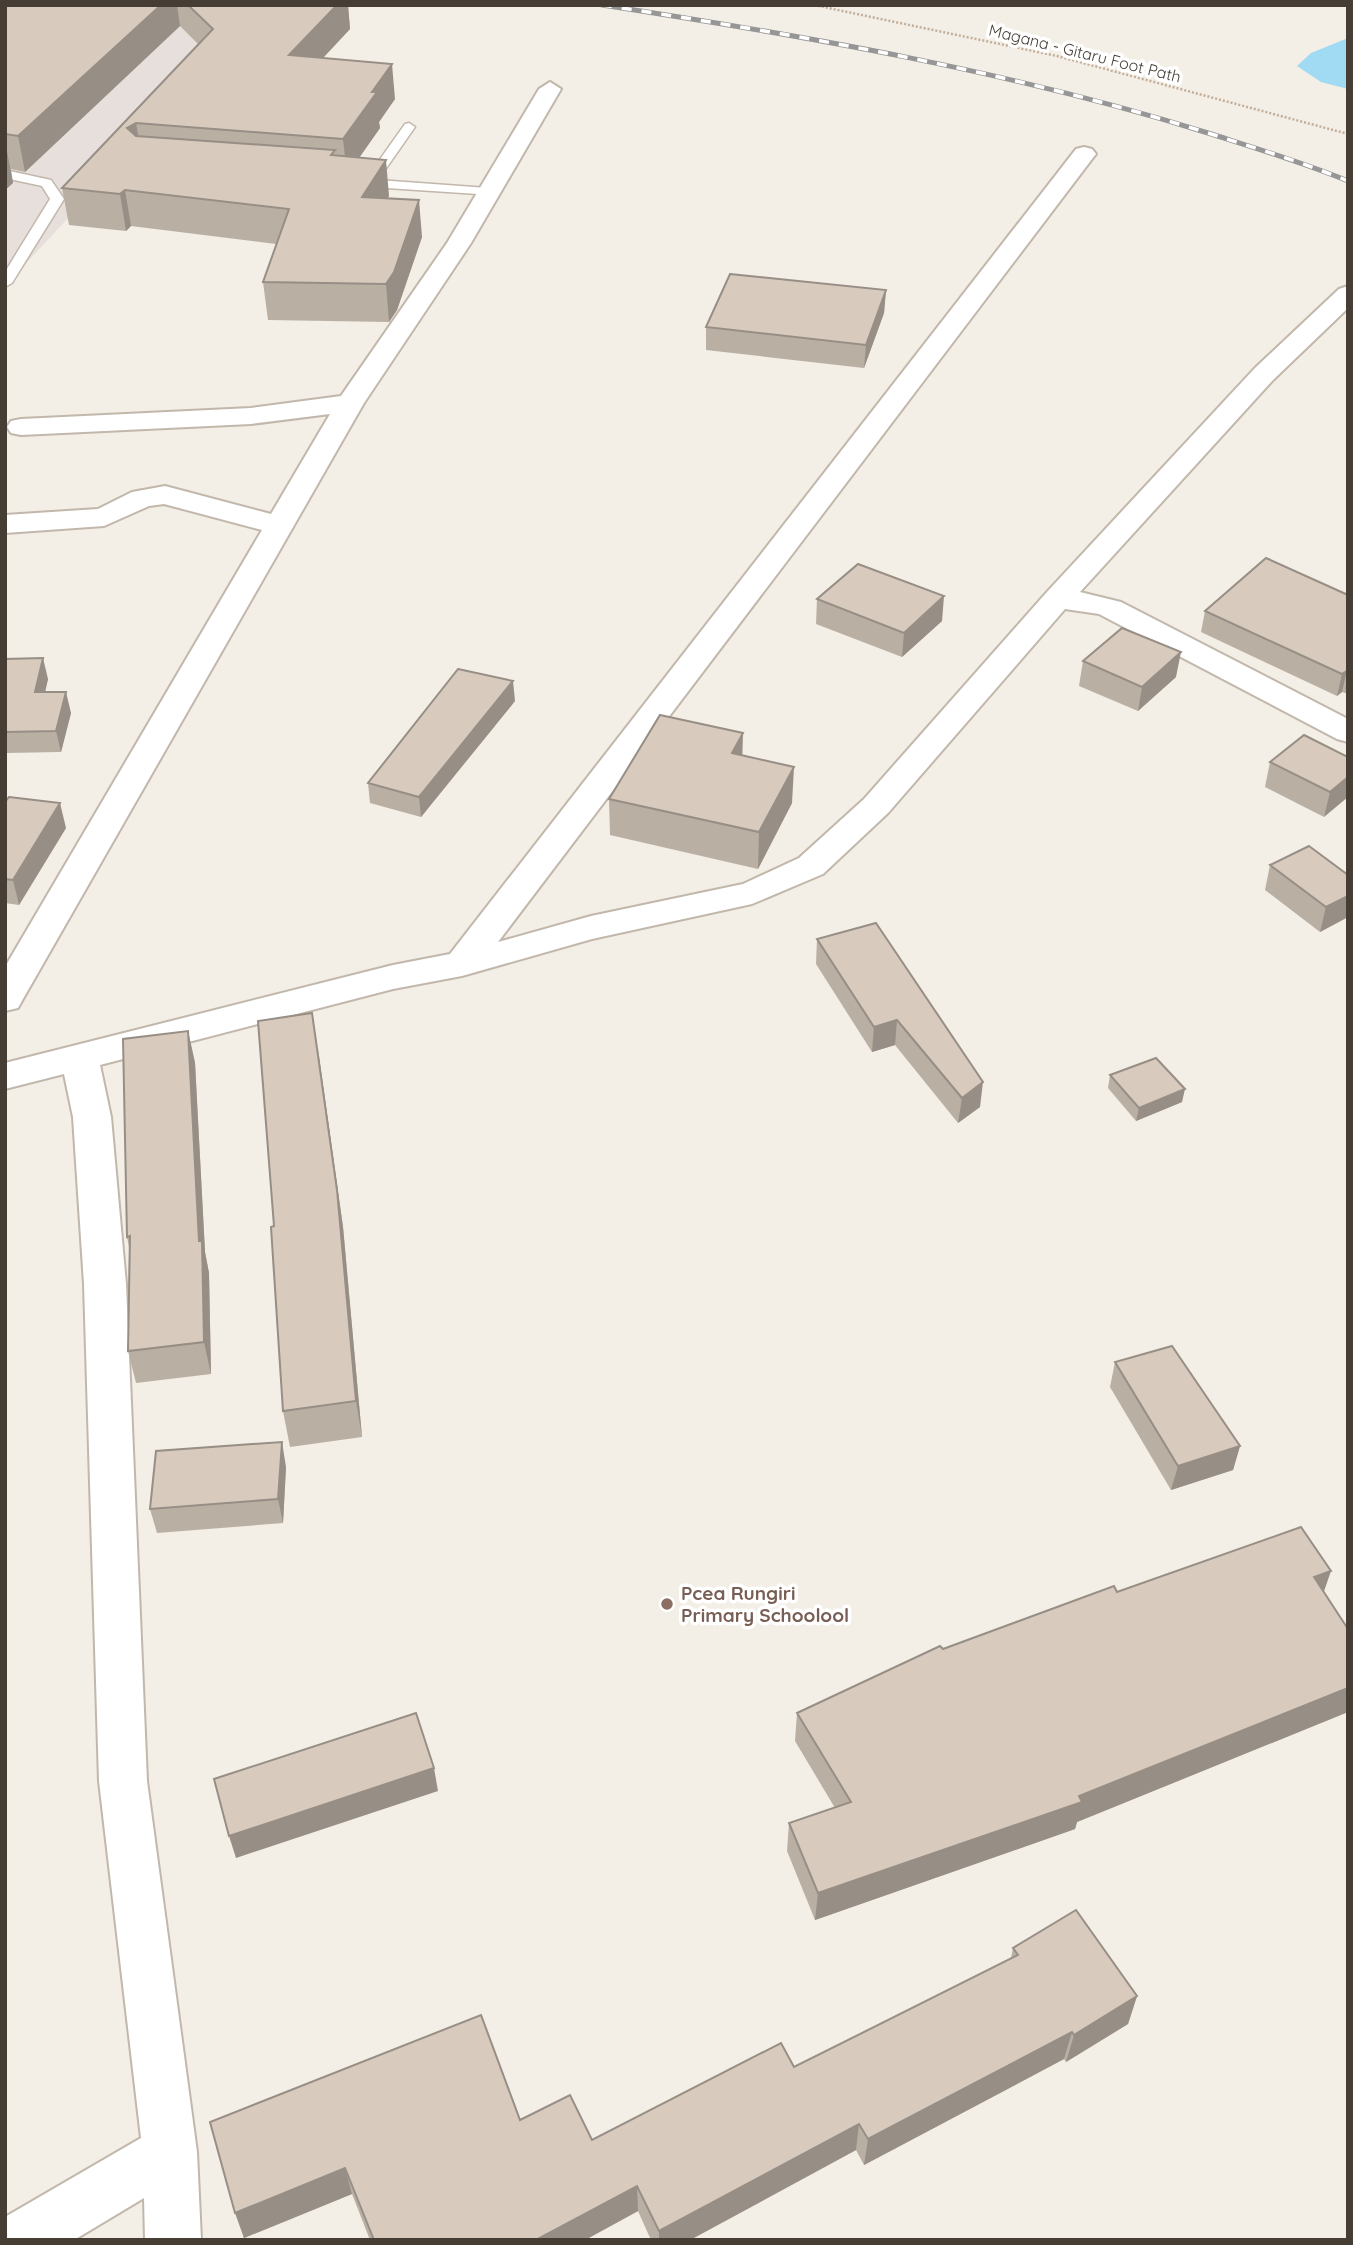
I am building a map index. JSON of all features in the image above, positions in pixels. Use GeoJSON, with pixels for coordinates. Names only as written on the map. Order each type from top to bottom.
{"type":"FeatureCollection","features":[{"type":"Feature","properties":{"kind":"street"},"geometry":{"type":"LineString","coordinates":[[5,999],[350,403],[459,243],[550,89]]}},
{"type":"Feature","properties":{"kind":"street"},"geometry":{"type":"LineString","coordinates":[[462,964],[1084,154]]}},
{"type":"Feature","properties":{"kind":"street"},"geometry":{"type":"LineString","coordinates":[[5,1076],[80,1059],[367,983],[462,964],[591,928],[752,893],[811,866],[876,806],[1058,599],[1264,374],[1348,294]]}},
{"type":"Feature","properties":{"kind":"street"},"geometry":{"type":"LineString","coordinates":[[21,427],[251,416],[350,403]]}},
{"type":"Feature","properties":{"kind":"street"},"geometry":{"type":"LineString","coordinates":[[5,524],[104,517],[142,498],[165,495],[281,526]]}},
{"type":"Feature","properties":{"kind":"street"},"geometry":{"type":"LineString","coordinates":[[1058,599],[1093,602],[1110,608],[1348,732]]}},
{"type":"Feature","properties":{"kind":"street"},"geometry":{"type":"LineString","coordinates":[[80,1059],[92,1117],[105,1284],[123,1781],[170,2152],[173,2240]]}},
{"type":"Feature","properties":{"kind":"street"},"geometry":{"type":"LineString","coordinates":[[20,2240],[170,2152]]}},
{"type":"Feature","properties":{"kind":"lane"},"geometry":{"type":"LineString","coordinates":[[369,183],[409,127]]}},
{"type":"Feature","properties":{"kind":"lane"},"geometry":{"type":"LineString","coordinates":[[5,174],[46,183],[57,200],[5,283]]}},
{"type":"Feature","properties":{"kind":"lane"},"geometry":{"type":"LineString","coordinates":[[343,181],[488,192]]}},
{"type":"Feature","properties":{"kind":"path","name":"Magana - Gitaru Foot Path"},"geometry":{"type":"LineString","coordinates":[[814,5],[1057,57],[1348,134]]}},
{"type":"Feature","properties":{"kind":"shaded area"},"geometry":{"type":"Polygon","coordinates":[[[5,5],[263,8],[5,286],[5,5]]]}},
{"type":"Feature","properties":{"kind":"water"},"geometry":{"type":"Polygon","coordinates":[[[1348,38],[1348,89],[1321,82],[1297,66],[1311,53],[1348,38]]]}},
{"type":"Feature","properties":{"kind":"building"},"geometry":{"type":"Polygon","coordinates":[[[5,5],[161,5],[18,136],[5,134],[5,5]]]}},
{"type":"Feature","properties":{"kind":"building"},"geometry":{"type":"Polygon","coordinates":[[[188,5],[337,5],[289,55],[392,64],[372,92],[377,92],[343,139],[136,123],[127,128],[136,136],[335,150],[331,155],[386,160],[362,197],[419,200],[394,272],[386,284],[263,282],[289,209],[125,190],[120,194],[62,188],[213,29],[188,5]]]}},
{"type":"Feature","properties":{"kind":"building"},"geometry":{"type":"Polygon","coordinates":[[[730,274],[886,290],[866,345],[706,327],[730,274]]]}},
{"type":"Feature","properties":{"kind":"building"},"geometry":{"type":"Polygon","coordinates":[[[1266,558],[1348,595],[1348,670],[1342,674],[1205,611],[1266,558]]]}},
{"type":"Feature","properties":{"kind":"building"},"geometry":{"type":"Polygon","coordinates":[[[858,564],[944,596],[904,633],[817,599],[858,564]]]}},
{"type":"Feature","properties":{"kind":"building"},"geometry":{"type":"Polygon","coordinates":[[[1122,628],[1181,652],[1142,687],[1083,661],[1122,628]]]}},
{"type":"Feature","properties":{"kind":"building"},"geometry":{"type":"Polygon","coordinates":[[[43,658],[35,692],[66,692],[56,731],[5,732],[5,659],[43,658]]]}},
{"type":"Feature","properties":{"kind":"building"},"geometry":{"type":"Polygon","coordinates":[[[458,669],[513,681],[419,797],[368,783],[458,669]]]}},
{"type":"Feature","properties":{"kind":"building"},"geometry":{"type":"Polygon","coordinates":[[[660,715],[743,733],[732,753],[794,767],[759,832],[609,799],[660,715]]]}},
{"type":"Feature","properties":{"kind":"building"},"geometry":{"type":"Polygon","coordinates":[[[1304,735],[1348,757],[1348,777],[1330,792],[1270,762],[1304,735]]]}},
{"type":"Feature","properties":{"kind":"building"},"geometry":{"type":"Polygon","coordinates":[[[9,797],[60,803],[13,880],[5,879],[5,802],[9,797]]]}},
{"type":"Feature","properties":{"kind":"building"},"geometry":{"type":"Polygon","coordinates":[[[1309,846],[1348,875],[1348,896],[1326,907],[1270,865],[1309,846]]]}},
{"type":"Feature","properties":{"kind":"building"},"geometry":{"type":"Polygon","coordinates":[[[876,923],[983,1082],[962,1098],[897,1020],[874,1027],[817,939],[876,923]]]}},
{"type":"Feature","properties":{"kind":"building"},"geometry":{"type":"Polygon","coordinates":[[[312,1013],[337,1190],[356,1401],[283,1411],[271,1227],[274,1226],[258,1021],[312,1013]]]}},
{"type":"Feature","properties":{"kind":"building"},"geometry":{"type":"Polygon","coordinates":[[[188,1031],[199,1241],[202,1241],[204,1342],[128,1351],[130,1236],[127,1237],[123,1039],[188,1031]]]}},
{"type":"Feature","properties":{"kind":"building"},"geometry":{"type":"Polygon","coordinates":[[[1156,1058],[1185,1089],[1139,1108],[1110,1075],[1156,1058]]]}},
{"type":"Feature","properties":{"kind":"building"},"geometry":{"type":"Polygon","coordinates":[[[1172,1346],[1240,1446],[1178,1466],[1115,1362],[1172,1346]]]}},
{"type":"Feature","properties":{"kind":"building"},"geometry":{"type":"Polygon","coordinates":[[[282,1442],[278,1499],[150,1509],[156,1451],[282,1442]]]}},
{"type":"Feature","properties":{"kind":"building"},"geometry":{"type":"Polygon","coordinates":[[[1301,1527],[1331,1571],[1314,1577],[1348,1629],[1348,1688],[1079,1796],[1082,1802],[818,1893],[789,1823],[851,1802],[797,1713],[940,1646],[943,1649],[1114,1586],[1117,1592],[1301,1527]]]}},
{"type":"Feature","properties":{"kind":"building"},"geometry":{"type":"Polygon","coordinates":[[[416,1713],[434,1768],[229,1836],[214,1779],[416,1713]]]}},
{"type":"Feature","properties":{"kind":"building"},"geometry":{"type":"Polygon","coordinates":[[[1076,1910],[1137,1996],[1074,2035],[1072,2032],[868,2139],[859,2124],[659,2231],[637,2186],[536,2240],[374,2240],[345,2168],[235,2213],[210,2122],[481,2015],[520,2120],[570,2095],[592,2140],[781,2043],[794,2067],[1018,1955],[1013,1948],[1076,1910]]]}},
{"type":"Feature","properties":{"kind":"railway"},"geometry":{"type":"LineString","coordinates":[[602,5],[755,29],[983,73],[1208,133],[1348,181]]}},
{"type":"Feature","properties":{"kind":"place","name":"Pcea Rungiri Primary Schoolool"},"geometry":{"type":"Point","coordinates":[667,1604]}}]}
